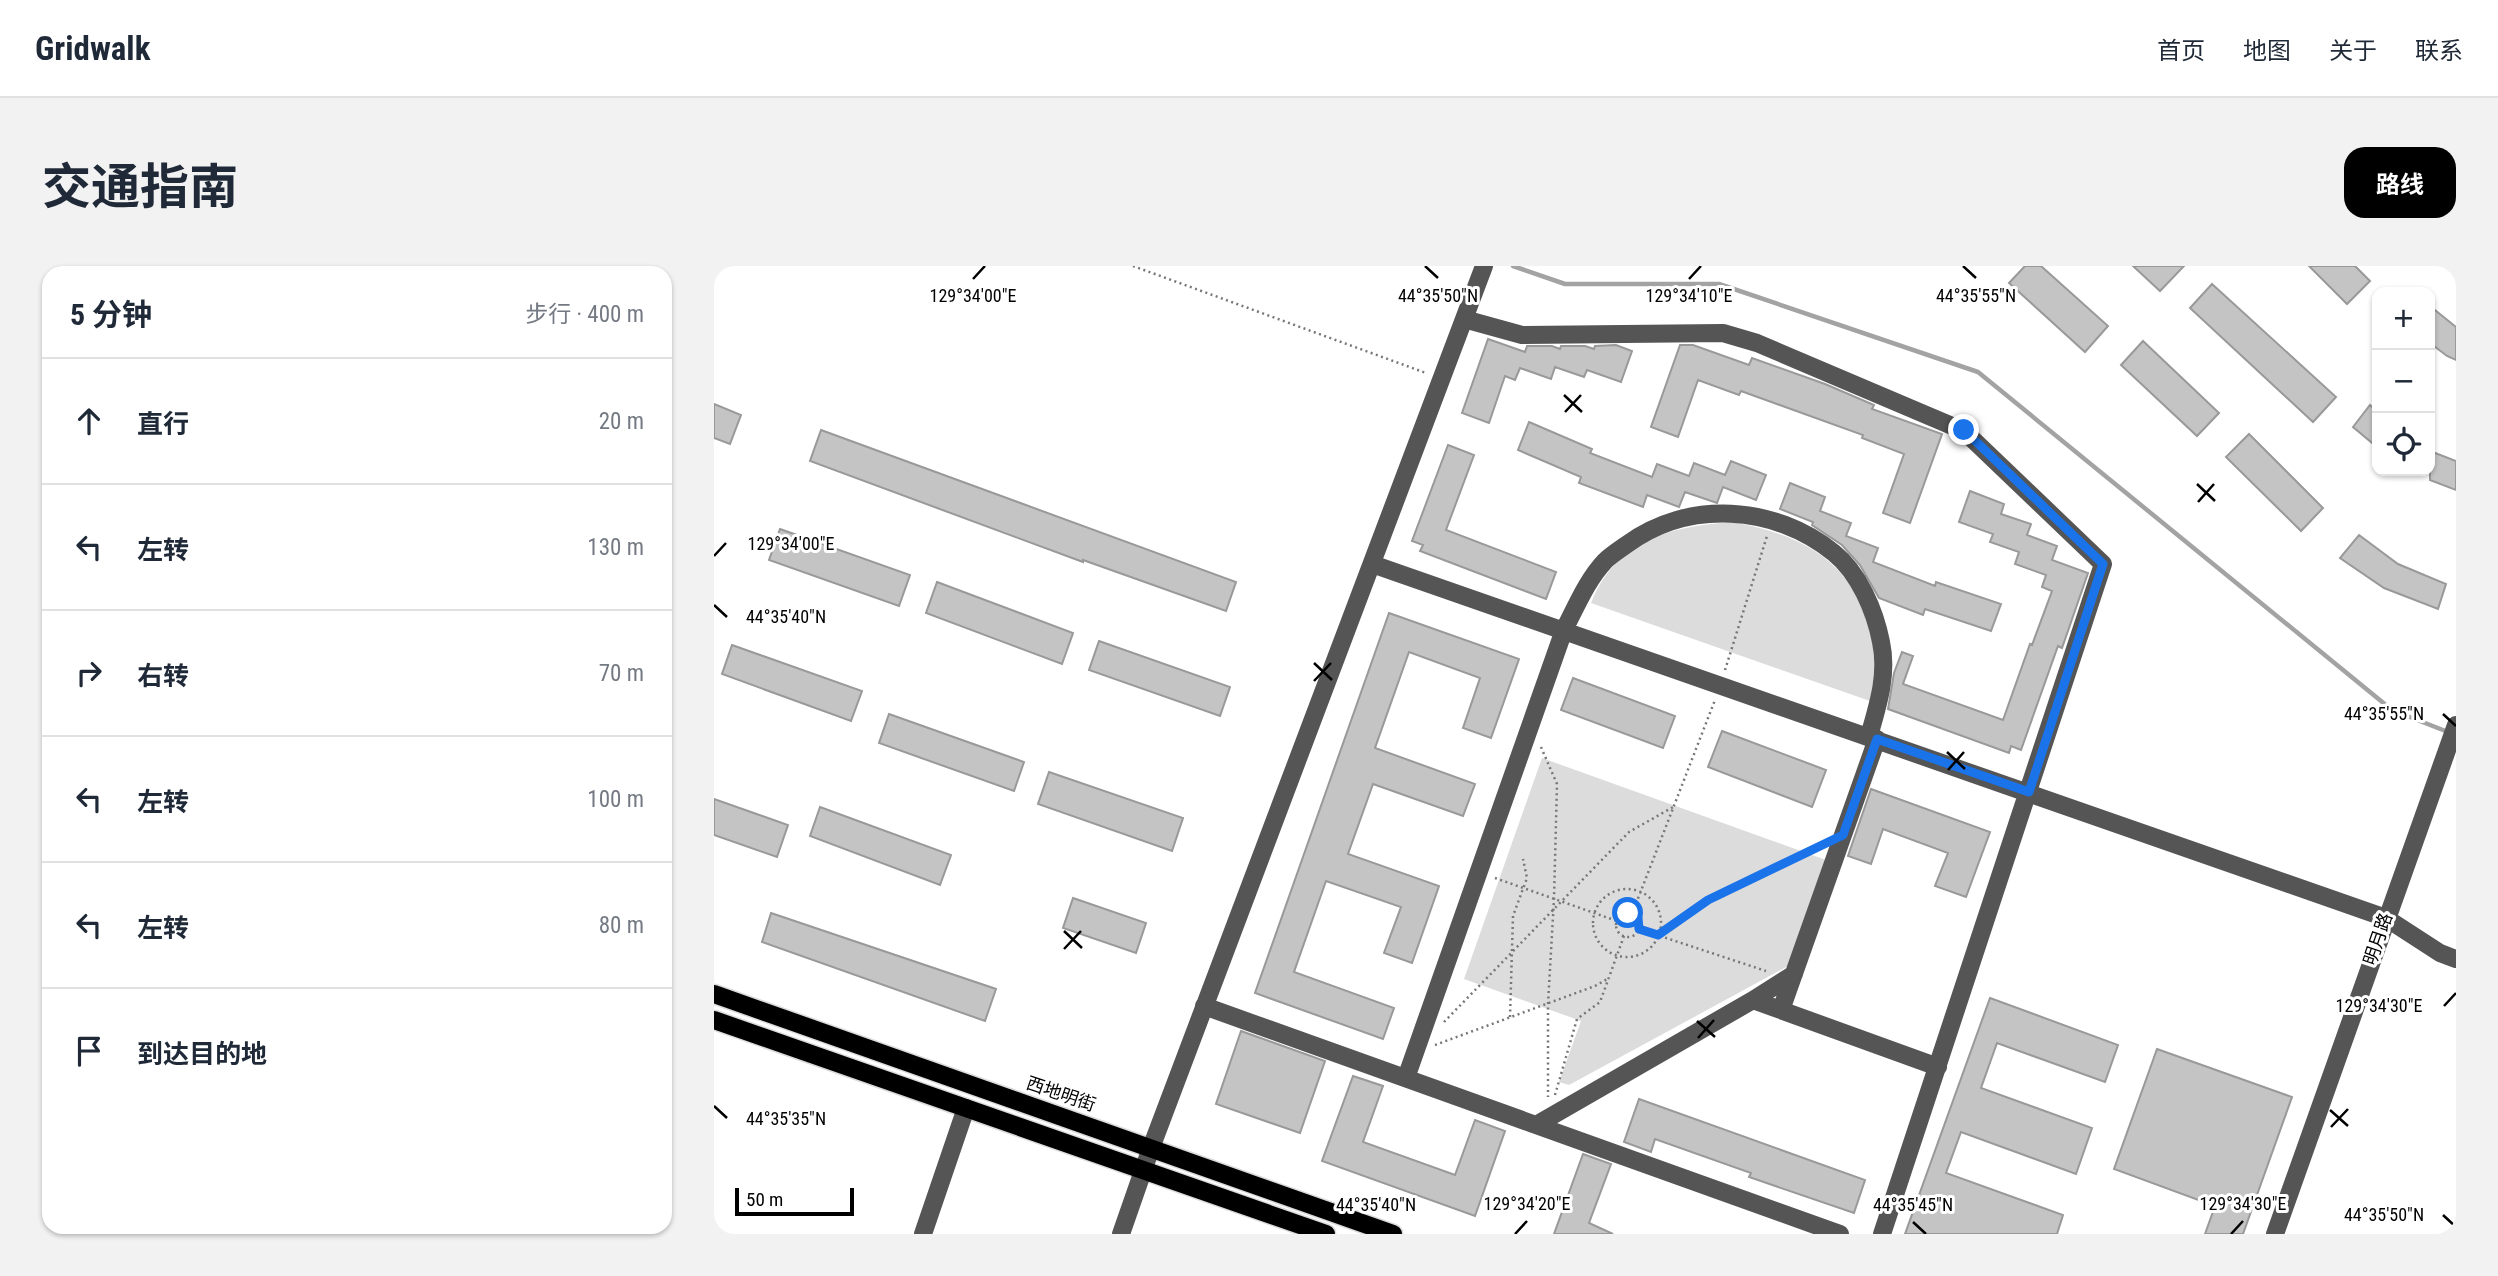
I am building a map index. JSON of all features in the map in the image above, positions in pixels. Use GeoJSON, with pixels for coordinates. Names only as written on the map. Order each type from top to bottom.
{"type":"FeatureCollection","features":[{"type":"Feature","properties":{"kind":"main road","name":"西地明街"},"geometry":{"type":"LineString","coordinates":[[714,994],[1393,1234]]}},
{"type":"Feature","properties":{"kind":"main road"},"geometry":{"type":"LineString","coordinates":[[714,1020],[1326,1234]]}},
{"type":"Feature","properties":{"kind":"street"},"geometry":{"type":"LineString","coordinates":[[1121,1234],[1150,1148],[1484,266]]}},
{"type":"Feature","properties":{"kind":"street"},"geometry":{"type":"LineString","coordinates":[[1464,319],[1522,335],[1723,333],[1757,343],[1964,430],[2103,564],[1882,1234]]}},
{"type":"Feature","properties":{"kind":"street"},"geometry":{"type":"LineString","coordinates":[[1406,1078],[1564,630],[1582,594],[1605,561],[1641,534],[1671,520],[1708,514],[1740,514],[1772,520],[1808,536],[1836,554],[1858,580],[1882,642],[1880,697],[1873,737],[1843,835],[1790,976],[1781,1010]]}},
{"type":"Feature","properties":{"kind":"street"},"geometry":{"type":"LineString","coordinates":[[1372,564],[2386,918],[2440,953],[2456,959]]}},
{"type":"Feature","properties":{"kind":"street","name":"明月路"},"geometry":{"type":"LineString","coordinates":[[2274,1234],[2456,724]]}},
{"type":"Feature","properties":{"kind":"street"},"geometry":{"type":"LineString","coordinates":[[1542,1122],[1790,976]]}},
{"type":"Feature","properties":{"kind":"street"},"geometry":{"type":"LineString","coordinates":[[1753,1000],[1938,1066]]}},
{"type":"Feature","properties":{"kind":"street"},"geometry":{"type":"LineString","coordinates":[[1204,1006],[1406,1078],[1542,1122],[1840,1234]]}},
{"type":"Feature","properties":{"kind":"street"},"geometry":{"type":"LineString","coordinates":[[923,1234],[966,1108]]}},
{"type":"Feature","properties":{"kind":"path"},"geometry":{"type":"LineString","coordinates":[[1133,266],[1441,379]]}},
{"type":"Feature","properties":{"kind":"path"},"geometry":{"type":"LineString","coordinates":[[1632,914],[1720,684],[1772,520]]}},
{"type":"Feature","properties":{"kind":"path"},"geometry":{"type":"LineString","coordinates":[[1531,724],[1557,785],[1555,899],[1542,1122]]}},
{"type":"Feature","properties":{"kind":"path"},"geometry":{"type":"LineString","coordinates":[[1444,1023],[1629,832],[1675,806]]}},
{"type":"Feature","properties":{"kind":"path"},"geometry":{"type":"LineString","coordinates":[[1658,935],[1708,900],[1843,835]]}},
{"type":"Feature","properties":{"kind":"path"},"geometry":{"type":"LineString","coordinates":[[1510,1017],[1513,916],[1527,878],[1523,859]]}},
{"type":"Feature","properties":{"kind":"path"},"geometry":{"type":"LineString","coordinates":[[1479,872],[1617,921]]}},
{"type":"Feature","properties":{"kind":"path"},"geometry":{"type":"LineString","coordinates":[[1625,889],[1640,892],[1653,902],[1661,921],[1658,935],[1646,951],[1635,956],[1617,955],[1602,947],[1596,937],[1594,914],[1598,904],[1615,891],[1625,889]]}},
{"type":"Feature","properties":{"kind":"path"},"geometry":{"type":"LineString","coordinates":[[1617,921],[1624,914],[1632,914],[1640,921],[1635,934],[1624,936]]}},
{"type":"Feature","properties":{"kind":"path"},"geometry":{"type":"LineString","coordinates":[[1617,921],[1618,930],[1624,936]]}},
{"type":"Feature","properties":{"kind":"path"},"geometry":{"type":"LineString","coordinates":[[1639,929],[1790,976]]}},
{"type":"Feature","properties":{"kind":"path"},"geometry":{"type":"LineString","coordinates":[[1542,1122],[1577,1019],[1600,1002],[1624,936]]}},
{"type":"Feature","properties":{"kind":"path"},"geometry":{"type":"LineString","coordinates":[[1415,1052],[1548,1004],[1609,978]]}},
{"type":"Feature","properties":{"kind":"shaded area"},"geometry":{"type":"Polygon","coordinates":[[[1732,522],[1779,534],[1801,543],[1820,554],[1851,586],[1862,607],[1874,651],[1875,675],[1870,701],[1591,603],[1602,581],[1615,564],[1648,540],[1687,528],[1732,522]]]}},
{"type":"Feature","properties":{"kind":"shaded area"},"geometry":{"type":"Polygon","coordinates":[[[1542,758],[1826,860],[1788,966],[1569,1085],[1559,1082],[1581,1021],[1464,979],[1542,758]]]}},
{"type":"Feature","properties":{"kind":"building"},"geometry":{"type":"Polygon","coordinates":[[[2025,266],[2041,266],[2108,326],[2085,352],[2009,283],[2025,266]]]}},
{"type":"Feature","properties":{"kind":"building"},"geometry":{"type":"Polygon","coordinates":[[[2133,266],[2184,266],[2160,291],[2133,266]]]}},
{"type":"Feature","properties":{"kind":"building"},"geometry":{"type":"Polygon","coordinates":[[[2309,266],[2355,266],[2370,281],[2347,304],[2309,266]]]}},
{"type":"Feature","properties":{"kind":"building"},"geometry":{"type":"Polygon","coordinates":[[[2212,284],[2336,397],[2313,422],[2190,308],[2212,284]]]}},
{"type":"Feature","properties":{"kind":"building"},"geometry":{"type":"Polygon","coordinates":[[[2435,310],[2456,327],[2456,360],[2435,347],[2435,310]]]}},
{"type":"Feature","properties":{"kind":"building"},"geometry":{"type":"Polygon","coordinates":[[[1488,339],[1525,352],[1527,346],[1552,346],[1560,349],[1561,346],[1585,346],[1594,349],[1595,346],[1616,345],[1632,351],[1621,382],[1587,370],[1584,377],[1555,367],[1551,379],[1520,368],[1515,380],[1505,376],[1489,423],[1462,413],[1488,339]]]}},
{"type":"Feature","properties":{"kind":"building"},"geometry":{"type":"Polygon","coordinates":[[[2143,341],[2219,413],[2197,436],[2121,365],[2143,341]]]}},
{"type":"Feature","properties":{"kind":"building"},"geometry":{"type":"Polygon","coordinates":[[[1680,345],[1693,345],[1749,365],[1752,358],[1825,384],[1874,405],[1872,409],[1942,434],[1910,523],[1883,513],[1904,454],[1862,438],[1863,435],[1741,391],[1739,395],[1698,380],[1678,437],[1651,427],[1680,345]]]}},
{"type":"Feature","properties":{"kind":"building"},"geometry":{"type":"Polygon","coordinates":[[[714,404],[741,415],[730,444],[714,438],[714,404]]]}},
{"type":"Feature","properties":{"kind":"building"},"geometry":{"type":"Polygon","coordinates":[[[2370,405],[2372,443],[2353,427],[2370,405]]]}},
{"type":"Feature","properties":{"kind":"building"},"geometry":{"type":"Polygon","coordinates":[[[1529,422],[1592,449],[1590,453],[1652,477],[1657,464],[1689,476],[1694,463],[1725,475],[1731,461],[1766,475],[1756,500],[1723,487],[1717,503],[1685,492],[1679,507],[1647,495],[1643,507],[1579,483],[1581,477],[1518,450],[1529,422]]]}},
{"type":"Feature","properties":{"kind":"building"},"geometry":{"type":"Polygon","coordinates":[[[821,430],[1236,582],[1226,611],[1083,562],[810,461],[821,430]]]}},
{"type":"Feature","properties":{"kind":"building"},"geometry":{"type":"Polygon","coordinates":[[[2249,434],[2323,508],[2301,531],[2226,457],[2249,434]]]}},
{"type":"Feature","properties":{"kind":"building"},"geometry":{"type":"Polygon","coordinates":[[[1448,445],[1474,455],[1446,530],[1556,572],[1546,599],[1420,551],[1423,545],[1412,541],[1448,445]]]}},
{"type":"Feature","properties":{"kind":"building"},"geometry":{"type":"Polygon","coordinates":[[[2435,453],[2456,461],[2456,490],[2430,480],[2430,476],[2435,476],[2435,453]]]}},
{"type":"Feature","properties":{"kind":"building"},"geometry":{"type":"Polygon","coordinates":[[[1790,483],[1825,497],[1820,511],[1851,523],[1846,536],[1878,548],[1873,562],[1935,586],[1936,582],[2001,604],[1991,631],[1925,609],[1923,615],[1879,598],[1860,565],[1842,545],[1812,525],[1813,522],[1780,509],[1790,483]]]}},
{"type":"Feature","properties":{"kind":"building"},"geometry":{"type":"Polygon","coordinates":[[[1970,491],[2004,504],[2001,514],[2031,524],[2027,535],[2057,546],[2052,560],[2088,573],[2062,648],[2058,646],[2021,750],[2011,746],[2009,753],[1888,709],[1894,673],[1902,652],[1913,656],[1903,684],[2003,720],[2030,644],[2032,645],[2052,591],[2042,587],[2046,575],[2015,564],[2019,552],[1990,542],[1993,534],[1959,522],[1970,491]]]}},
{"type":"Feature","properties":{"kind":"building"},"geometry":{"type":"Polygon","coordinates":[[[780,529],[910,575],[899,606],[769,560],[780,529]]]}},
{"type":"Feature","properties":{"kind":"building"},"geometry":{"type":"Polygon","coordinates":[[[2359,535],[2398,564],[2446,584],[2438,609],[2384,588],[2340,558],[2359,535]]]}},
{"type":"Feature","properties":{"kind":"building"},"geometry":{"type":"Polygon","coordinates":[[[937,582],[1073,633],[1062,664],[926,613],[937,582]]]}},
{"type":"Feature","properties":{"kind":"building"},"geometry":{"type":"Polygon","coordinates":[[[1389,613],[1519,659],[1491,738],[1463,728],[1480,678],[1409,652],[1375,748],[1475,784],[1463,816],[1373,784],[1348,854],[1439,886],[1412,963],[1384,953],[1401,907],[1326,881],[1294,972],[1394,1008],[1383,1039],[1255,993],[1389,613]]]}},
{"type":"Feature","properties":{"kind":"building"},"geometry":{"type":"Polygon","coordinates":[[[1099,641],[1230,687],[1220,716],[1089,670],[1099,641]]]}},
{"type":"Feature","properties":{"kind":"building"},"geometry":{"type":"Polygon","coordinates":[[[732,645],[862,691],[851,721],[722,674],[732,645]]]}},
{"type":"Feature","properties":{"kind":"building"},"geometry":{"type":"Polygon","coordinates":[[[1573,678],[1675,716],[1663,748],[1561,710],[1573,678]]]}},
{"type":"Feature","properties":{"kind":"building"},"geometry":{"type":"Polygon","coordinates":[[[889,714],[1024,762],[1014,791],[879,743],[889,714]]]}},
{"type":"Feature","properties":{"kind":"building"},"geometry":{"type":"Polygon","coordinates":[[[1722,731],[1826,770],[1812,807],[1708,767],[1722,731]]]}},
{"type":"Feature","properties":{"kind":"building"},"geometry":{"type":"Polygon","coordinates":[[[1049,772],[1183,818],[1172,851],[1038,804],[1049,772]]]}},
{"type":"Feature","properties":{"kind":"building"},"geometry":{"type":"Polygon","coordinates":[[[1871,789],[1990,832],[1966,897],[1935,886],[1948,853],[1883,829],[1871,864],[1848,856],[1871,789]]]}},
{"type":"Feature","properties":{"kind":"building"},"geometry":{"type":"Polygon","coordinates":[[[714,799],[788,825],[777,857],[714,835],[714,799]]]}},
{"type":"Feature","properties":{"kind":"building"},"geometry":{"type":"Polygon","coordinates":[[[820,807],[951,855],[940,885],[810,836],[820,807]]]}},
{"type":"Feature","properties":{"kind":"building"},"geometry":{"type":"Polygon","coordinates":[[[1073,898],[1146,923],[1136,953],[1063,928],[1073,898]]]}},
{"type":"Feature","properties":{"kind":"building"},"geometry":{"type":"Polygon","coordinates":[[[771,913],[996,989],[985,1021],[762,942],[771,913]]]}},
{"type":"Feature","properties":{"kind":"building"},"geometry":{"type":"Polygon","coordinates":[[[1990,998],[2118,1045],[2105,1082],[1997,1043],[1981,1088],[2092,1128],[2076,1174],[1961,1132],[1946,1173],[2063,1215],[2057,1234],[1905,1234],[1990,998]]]}},
{"type":"Feature","properties":{"kind":"building"},"geometry":{"type":"Polygon","coordinates":[[[1241,1031],[1325,1061],[1300,1133],[1216,1104],[1241,1031]]]}},
{"type":"Feature","properties":{"kind":"building"},"geometry":{"type":"Polygon","coordinates":[[[2157,1049],[2292,1097],[2243,1234],[2205,1234],[2215,1206],[2114,1169],[2157,1049]]]}},
{"type":"Feature","properties":{"kind":"building"},"geometry":{"type":"Polygon","coordinates":[[[1353,1076],[1383,1086],[1363,1142],[1455,1175],[1475,1120],[1505,1131],[1475,1216],[1322,1161],[1353,1076]]]}},
{"type":"Feature","properties":{"kind":"building"},"geometry":{"type":"Polygon","coordinates":[[[1639,1099],[1865,1180],[1854,1213],[1749,1177],[1751,1173],[1655,1139],[1651,1152],[1624,1142],[1639,1099]]]}},
{"type":"Feature","properties":{"kind":"building"},"geometry":{"type":"Polygon","coordinates":[[[1583,1154],[1611,1164],[1589,1223],[1613,1234],[1554,1234],[1583,1154]]]}},
{"type":"Feature","properties":{"kind":"waterway"},"geometry":{"type":"LineString","coordinates":[[1513,266],[1565,284],[1719,284],[1978,372],[2392,710],[2448,732]]}},
{"type":"Feature","properties":{"kind":"route"},"geometry":{"type":"LineString","coordinates":[[1628,913],[1638,918],[1639,929],[1658,935],[1708,900],[1843,835],[1877,739],[2029,792],[2103,564],[1964,430]]}}]}
